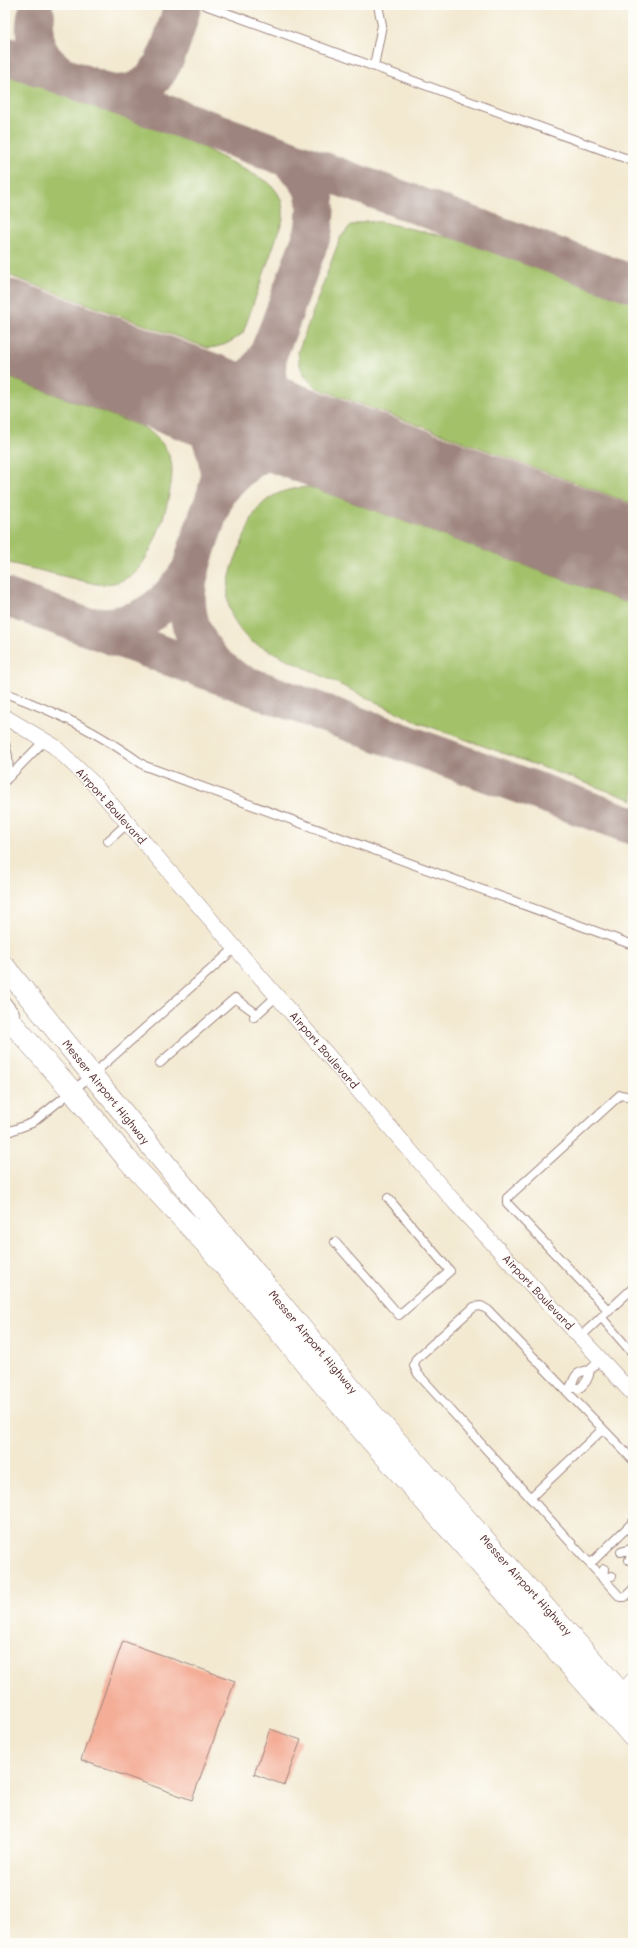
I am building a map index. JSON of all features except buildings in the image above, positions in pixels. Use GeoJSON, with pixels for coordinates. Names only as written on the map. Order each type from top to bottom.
{"type":"FeatureCollection","features":[{"type":"Feature","properties":{"kind":"main road","name":"Messer Airport Highway"},"geometry":{"type":"LineString","coordinates":[[5,967],[92,1075],[369,1410],[630,1693]]}},
{"type":"Feature","properties":{"kind":"main road","name":"Messer Airport Highway"},"geometry":{"type":"LineString","coordinates":[[5,1015],[72,1091],[127,1159],[207,1245],[352,1419],[633,1737]]}},
{"type":"Feature","properties":{"kind":"street","name":"Airport Boulevard"},"geometry":{"type":"LineString","coordinates":[[5,717],[54,746],[93,783],[458,1205],[633,1394]]}},
{"type":"Feature","properties":{"kind":"street"},"geometry":{"type":"LineString","coordinates":[[607,1708],[630,1693]]}},
{"type":"Feature","properties":{"kind":"lane"},"geometry":{"type":"LineString","coordinates":[[204,5],[633,161]]}},
{"type":"Feature","properties":{"kind":"lane"},"geometry":{"type":"LineString","coordinates":[[374,66],[382,25],[378,5]]}},
{"type":"Feature","properties":{"kind":"lane"},"geometry":{"type":"LineString","coordinates":[[5,693],[68,718],[111,742],[145,766],[633,945]]}},
{"type":"Feature","properties":{"kind":"lane"},"geometry":{"type":"LineString","coordinates":[[7,779],[45,740]]}},
{"type":"Feature","properties":{"kind":"lane"},"geometry":{"type":"LineString","coordinates":[[5,744],[8,756],[7,779]]}},
{"type":"Feature","properties":{"kind":"lane"},"geometry":{"type":"LineString","coordinates":[[108,841],[128,823]]}},
{"type":"Feature","properties":{"kind":"lane"},"geometry":{"type":"LineString","coordinates":[[5,1133],[32,1123],[92,1075],[235,948]]}},
{"type":"Feature","properties":{"kind":"lane"},"geometry":{"type":"LineString","coordinates":[[160,1063],[235,998],[255,1015],[277,996]]}},
{"type":"Feature","properties":{"kind":"lane","name":"Messer Airport Highway"},"geometry":{"type":"LineString","coordinates":[[5,1000],[72,1091]]}},
{"type":"Feature","properties":{"kind":"lane"},"geometry":{"type":"LineString","coordinates":[[609,1311],[507,1203],[507,1198],[620,1095],[633,1097]]}},
{"type":"Feature","properties":{"kind":"lane"},"geometry":{"type":"LineString","coordinates":[[335,1242],[399,1315],[450,1271],[388,1198]]}},
{"type":"Feature","properties":{"kind":"lane"},"geometry":{"type":"LineString","coordinates":[[580,1337],[633,1288]]}},
{"type":"Feature","properties":{"kind":"lane"},"geometry":{"type":"LineString","coordinates":[[633,1460],[568,1390],[488,1310],[481,1306],[474,1307],[416,1359],[414,1366],[418,1374],[603,1579],[620,1597],[625,1597],[633,1589]]}},
{"type":"Feature","properties":{"kind":"lane"},"geometry":{"type":"LineString","coordinates":[[601,1317],[633,1354]]}},
{"type":"Feature","properties":{"kind":"lane"},"geometry":{"type":"LineString","coordinates":[[568,1390],[572,1380],[582,1371],[590,1370],[600,1359]]}},
{"type":"Feature","properties":{"kind":"lane"},"geometry":{"type":"LineString","coordinates":[[530,1498],[603,1429]]}},
{"type":"Feature","properties":{"kind":"lane"},"geometry":{"type":"LineString","coordinates":[[590,1564],[632,1525]]}},
{"type":"Feature","properties":{"kind":"lane"},"geometry":{"type":"LineString","coordinates":[[621,1552],[633,1549]]}},
{"type":"Feature","properties":{"kind":"lane"},"geometry":{"type":"LineString","coordinates":[[629,1560],[633,1549]]}},
{"type":"Feature","properties":{"kind":"lane"},"geometry":{"type":"LineString","coordinates":[[603,1579],[604,1570]]}},
{"type":"Feature","properties":{"kind":"lane"},"geometry":{"type":"LineString","coordinates":[[603,1579],[612,1576]]}},
{"type":"Feature","properties":{"kind":"green space"},"geometry":{"type":"Polygon","coordinates":[[[5,71],[180,135],[268,182],[272,186],[282,203],[283,219],[243,333],[227,344],[208,348],[5,274],[5,71]]]}},
{"type":"Feature","properties":{"kind":"green space"},"geometry":{"type":"Polygon","coordinates":[[[365,221],[381,222],[474,243],[633,301],[633,504],[317,388],[309,380],[301,368],[298,352],[340,238],[350,226],[365,221]]]}},
{"type":"Feature","properties":{"kind":"green space"},"geometry":{"type":"Polygon","coordinates":[[[5,376],[143,427],[157,437],[167,450],[171,461],[172,472],[171,487],[167,503],[156,536],[149,551],[142,564],[131,575],[112,583],[96,584],[5,562],[5,376]]]}},
{"type":"Feature","properties":{"kind":"green space"},"geometry":{"type":"Polygon","coordinates":[[[310,487],[633,605],[633,800],[417,722],[250,641],[238,626],[230,612],[228,597],[229,582],[238,552],[251,520],[268,499],[292,489],[310,487]]]}},
{"type":"Feature","properties":{"kind":"taxiway"},"geometry":{"type":"LineString","coordinates":[[107,93],[126,93],[140,88],[152,79],[161,67],[168,53],[183,5]]}},
{"type":"Feature","properties":{"kind":"taxiway"},"geometry":{"type":"LineString","coordinates":[[36,16],[35,36],[39,52],[49,65],[65,77]]}},
{"type":"Feature","properties":{"kind":"taxiway"},"geometry":{"type":"LineString","coordinates":[[5,55],[633,284]]}},
{"type":"Feature","properties":{"kind":"taxiway"},"geometry":{"type":"LineString","coordinates":[[182,390],[206,392],[225,391],[239,386],[251,377],[261,366],[269,351],[313,233],[315,220],[315,200],[310,184],[305,176],[288,159]]}},
{"type":"Feature","properties":{"kind":"taxiway"},"geometry":{"type":"LineString","coordinates":[[268,357],[268,380],[272,399],[282,416],[297,432]]}},
{"type":"Feature","properties":{"kind":"taxiway"},"geometry":{"type":"LineString","coordinates":[[220,483],[265,363]]}},
{"type":"Feature","properties":{"kind":"taxiway"},"geometry":{"type":"LineString","coordinates":[[175,388],[192,407],[206,427],[215,450],[219,475],[216,494],[190,573],[187,588],[189,618],[194,633],[205,652],[219,668],[231,677]]}},
{"type":"Feature","properties":{"kind":"taxiway"},"geometry":{"type":"LineString","coordinates":[[221,488],[232,475],[244,465],[256,456],[269,450],[297,444],[330,444]]}},
{"type":"Feature","properties":{"kind":"taxiway"},"geometry":{"type":"LineString","coordinates":[[91,626],[122,624],[136,620],[148,614],[170,597],[189,572]]}},
{"type":"Feature","properties":{"kind":"taxiway"},"geometry":{"type":"LineString","coordinates":[[5,597],[633,826]]}},
{"type":"Feature","properties":{"kind":"runway"},"geometry":{"type":"LineString","coordinates":[[5,326],[633,555]]}}]}
